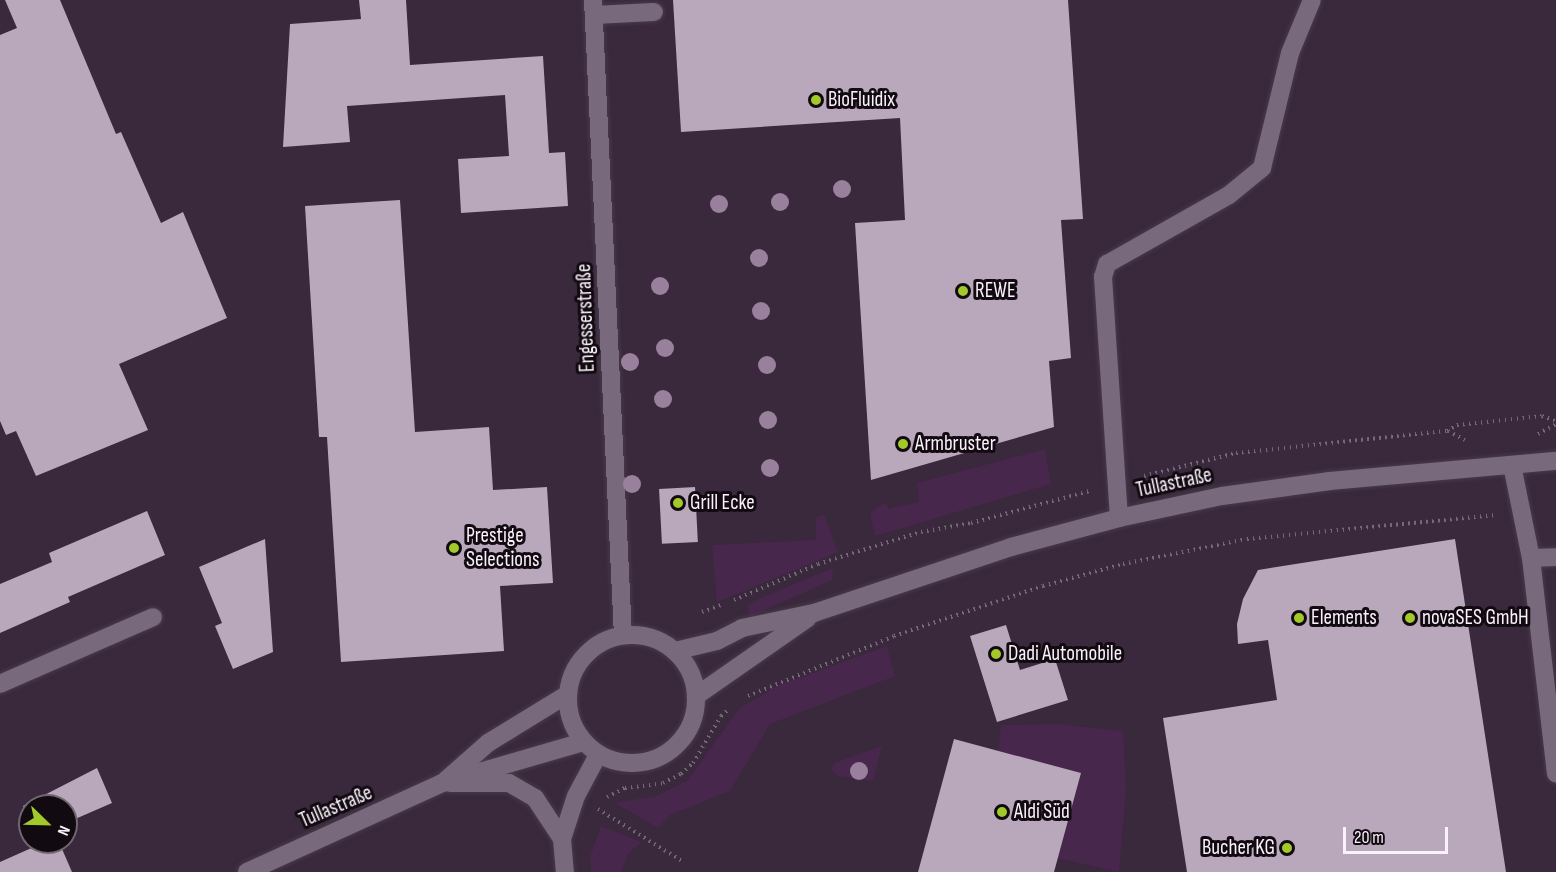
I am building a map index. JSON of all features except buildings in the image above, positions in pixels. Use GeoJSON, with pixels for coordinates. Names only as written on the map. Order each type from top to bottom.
{"type":"FeatureCollection","features":[{"type":"Feature","properties":{"kind":"street"},"geometry":{"type":"LineString","coordinates":[[1119,518],[1103,277],[1107,264],[1229,195],[1262,168],[1290,53],[1312,0]]}},
{"type":"Feature","properties":{"kind":"street"},"geometry":{"type":"LineString","coordinates":[[594,7],[654,12]]}},
{"type":"Feature","properties":{"kind":"street","name":"Engesserstraße"},"geometry":{"type":"LineString","coordinates":[[594,7],[623,635]]}},
{"type":"Feature","properties":{"kind":"street","name":"Tullastraße"},"geometry":{"type":"LineString","coordinates":[[675,651],[717,641],[742,628],[814,613],[1011,547],[1119,518],[1221,496],[1308,484],[1556,461]]}},
{"type":"Feature","properties":{"kind":"street"},"geometry":{"type":"LineString","coordinates":[[1512,465],[1531,558],[1556,774]]}},
{"type":"Feature","properties":{"kind":"street"},"geometry":{"type":"LineString","coordinates":[[1531,558],[1556,557]]}},
{"type":"Feature","properties":{"kind":"street","name":"Tullastraße"},"geometry":{"type":"LineString","coordinates":[[696,696],[814,613]]}},
{"type":"Feature","properties":{"kind":"street"},"geometry":{"type":"LineString","coordinates":[[0,684],[153,617]]}},
{"type":"Feature","properties":{"kind":"street"},"geometry":{"type":"LineString","coordinates":[[623,635],[644,636],[675,651],[690,671],[696,696],[691,725],[668,753],[633,764],[598,755],[583,742],[569,712],[568,694],[582,659],[604,641],[623,635]]}},
{"type":"Feature","properties":{"kind":"street","name":"Tullastraße"},"geometry":{"type":"LineString","coordinates":[[442,783],[488,743],[568,694]]}},
{"type":"Feature","properties":{"kind":"street","name":"Tullastraße"},"geometry":{"type":"LineString","coordinates":[[247,872],[442,783],[583,742]]}},
{"type":"Feature","properties":{"kind":"street"},"geometry":{"type":"LineString","coordinates":[[565,872],[562,839],[576,796],[598,755]]}},
{"type":"Feature","properties":{"kind":"street"},"geometry":{"type":"LineString","coordinates":[[442,783],[509,783],[535,798],[562,839]]}},
{"type":"Feature","properties":{"kind":"path"},"geometry":{"type":"LineString","coordinates":[[702,612],[818,564],[921,532],[971,523],[1236,453],[1447,431],[1457,425],[1542,416],[1556,421]]}},
{"type":"Feature","properties":{"kind":"path"},"geometry":{"type":"LineString","coordinates":[[682,861],[596,808],[625,788],[663,783],[681,774],[693,763],[721,716],[767,685],[1000,600],[1123,564],[1258,537],[1521,513]]}},
{"type":"Feature","properties":{"kind":"shaded area"},"geometry":{"type":"Polygon","coordinates":[[[0,0],[1556,0],[1556,872],[0,872],[0,0]]]}},
{"type":"Feature","properties":{"kind":"shaded area"},"geometry":{"type":"Polygon","coordinates":[[[1045,449],[1051,484],[875,536],[870,513],[886,502],[888,509],[919,502],[917,483],[1045,449]]]}},
{"type":"Feature","properties":{"kind":"shaded area"},"geometry":{"type":"Polygon","coordinates":[[[824,515],[838,552],[717,602],[712,545],[816,540],[816,517],[824,515]]]}},
{"type":"Feature","properties":{"kind":"shaded area"},"geometry":{"type":"Polygon","coordinates":[[[833,568],[832,580],[750,617],[747,606],[758,599],[833,568]]]}},
{"type":"Feature","properties":{"kind":"shaded area"},"geometry":{"type":"Polygon","coordinates":[[[887,646],[895,676],[770,724],[730,791],[670,815],[658,828],[615,803],[656,796],[687,781],[740,708],[777,686],[887,646]]]}},
{"type":"Feature","properties":{"kind":"shaded area"},"geometry":{"type":"Polygon","coordinates":[[[1058,724],[1123,731],[1126,790],[1119,872],[1058,858],[1081,773],[998,751],[1001,725],[1058,724]]]}},
{"type":"Feature","properties":{"kind":"shaded area"},"geometry":{"type":"Polygon","coordinates":[[[882,746],[873,781],[838,776],[831,770],[834,763],[882,746]]]}},
{"type":"Feature","properties":{"kind":"shaded area"},"geometry":{"type":"Polygon","coordinates":[[[601,826],[641,842],[628,854],[621,872],[591,872],[590,857],[601,826]]]}},
{"type":"Feature","properties":{"kind":"place","name":"BioFluidix"},"geometry":{"type":"Point","coordinates":[816,100]}},
{"type":"Feature","properties":{"kind":"place","name":"REWE"},"geometry":{"type":"Point","coordinates":[963,291]}},
{"type":"Feature","properties":{"kind":"place","name":"Armbruster"},"geometry":{"type":"Point","coordinates":[903,444]}},
{"type":"Feature","properties":{"kind":"place","name":"Grill Ecke"},"geometry":{"type":"Point","coordinates":[678,503]}},
{"type":"Feature","properties":{"kind":"place","name":"Prestige Selections"},"geometry":{"type":"Point","coordinates":[454,548]}},
{"type":"Feature","properties":{"kind":"place","name":"Elements"},"geometry":{"type":"Point","coordinates":[1299,618]}},
{"type":"Feature","properties":{"kind":"place","name":"novaSES GmbH"},"geometry":{"type":"Point","coordinates":[1410,618]}},
{"type":"Feature","properties":{"kind":"place","name":"Dadi Automobile"},"geometry":{"type":"Point","coordinates":[996,654]}},
{"type":"Feature","properties":{"kind":"place","name":"Aldi Süd"},"geometry":{"type":"Point","coordinates":[1002,812]}},
{"type":"Feature","properties":{"kind":"place","name":"Bucher KG"},"geometry":{"type":"Point","coordinates":[1287,848]}}]}
